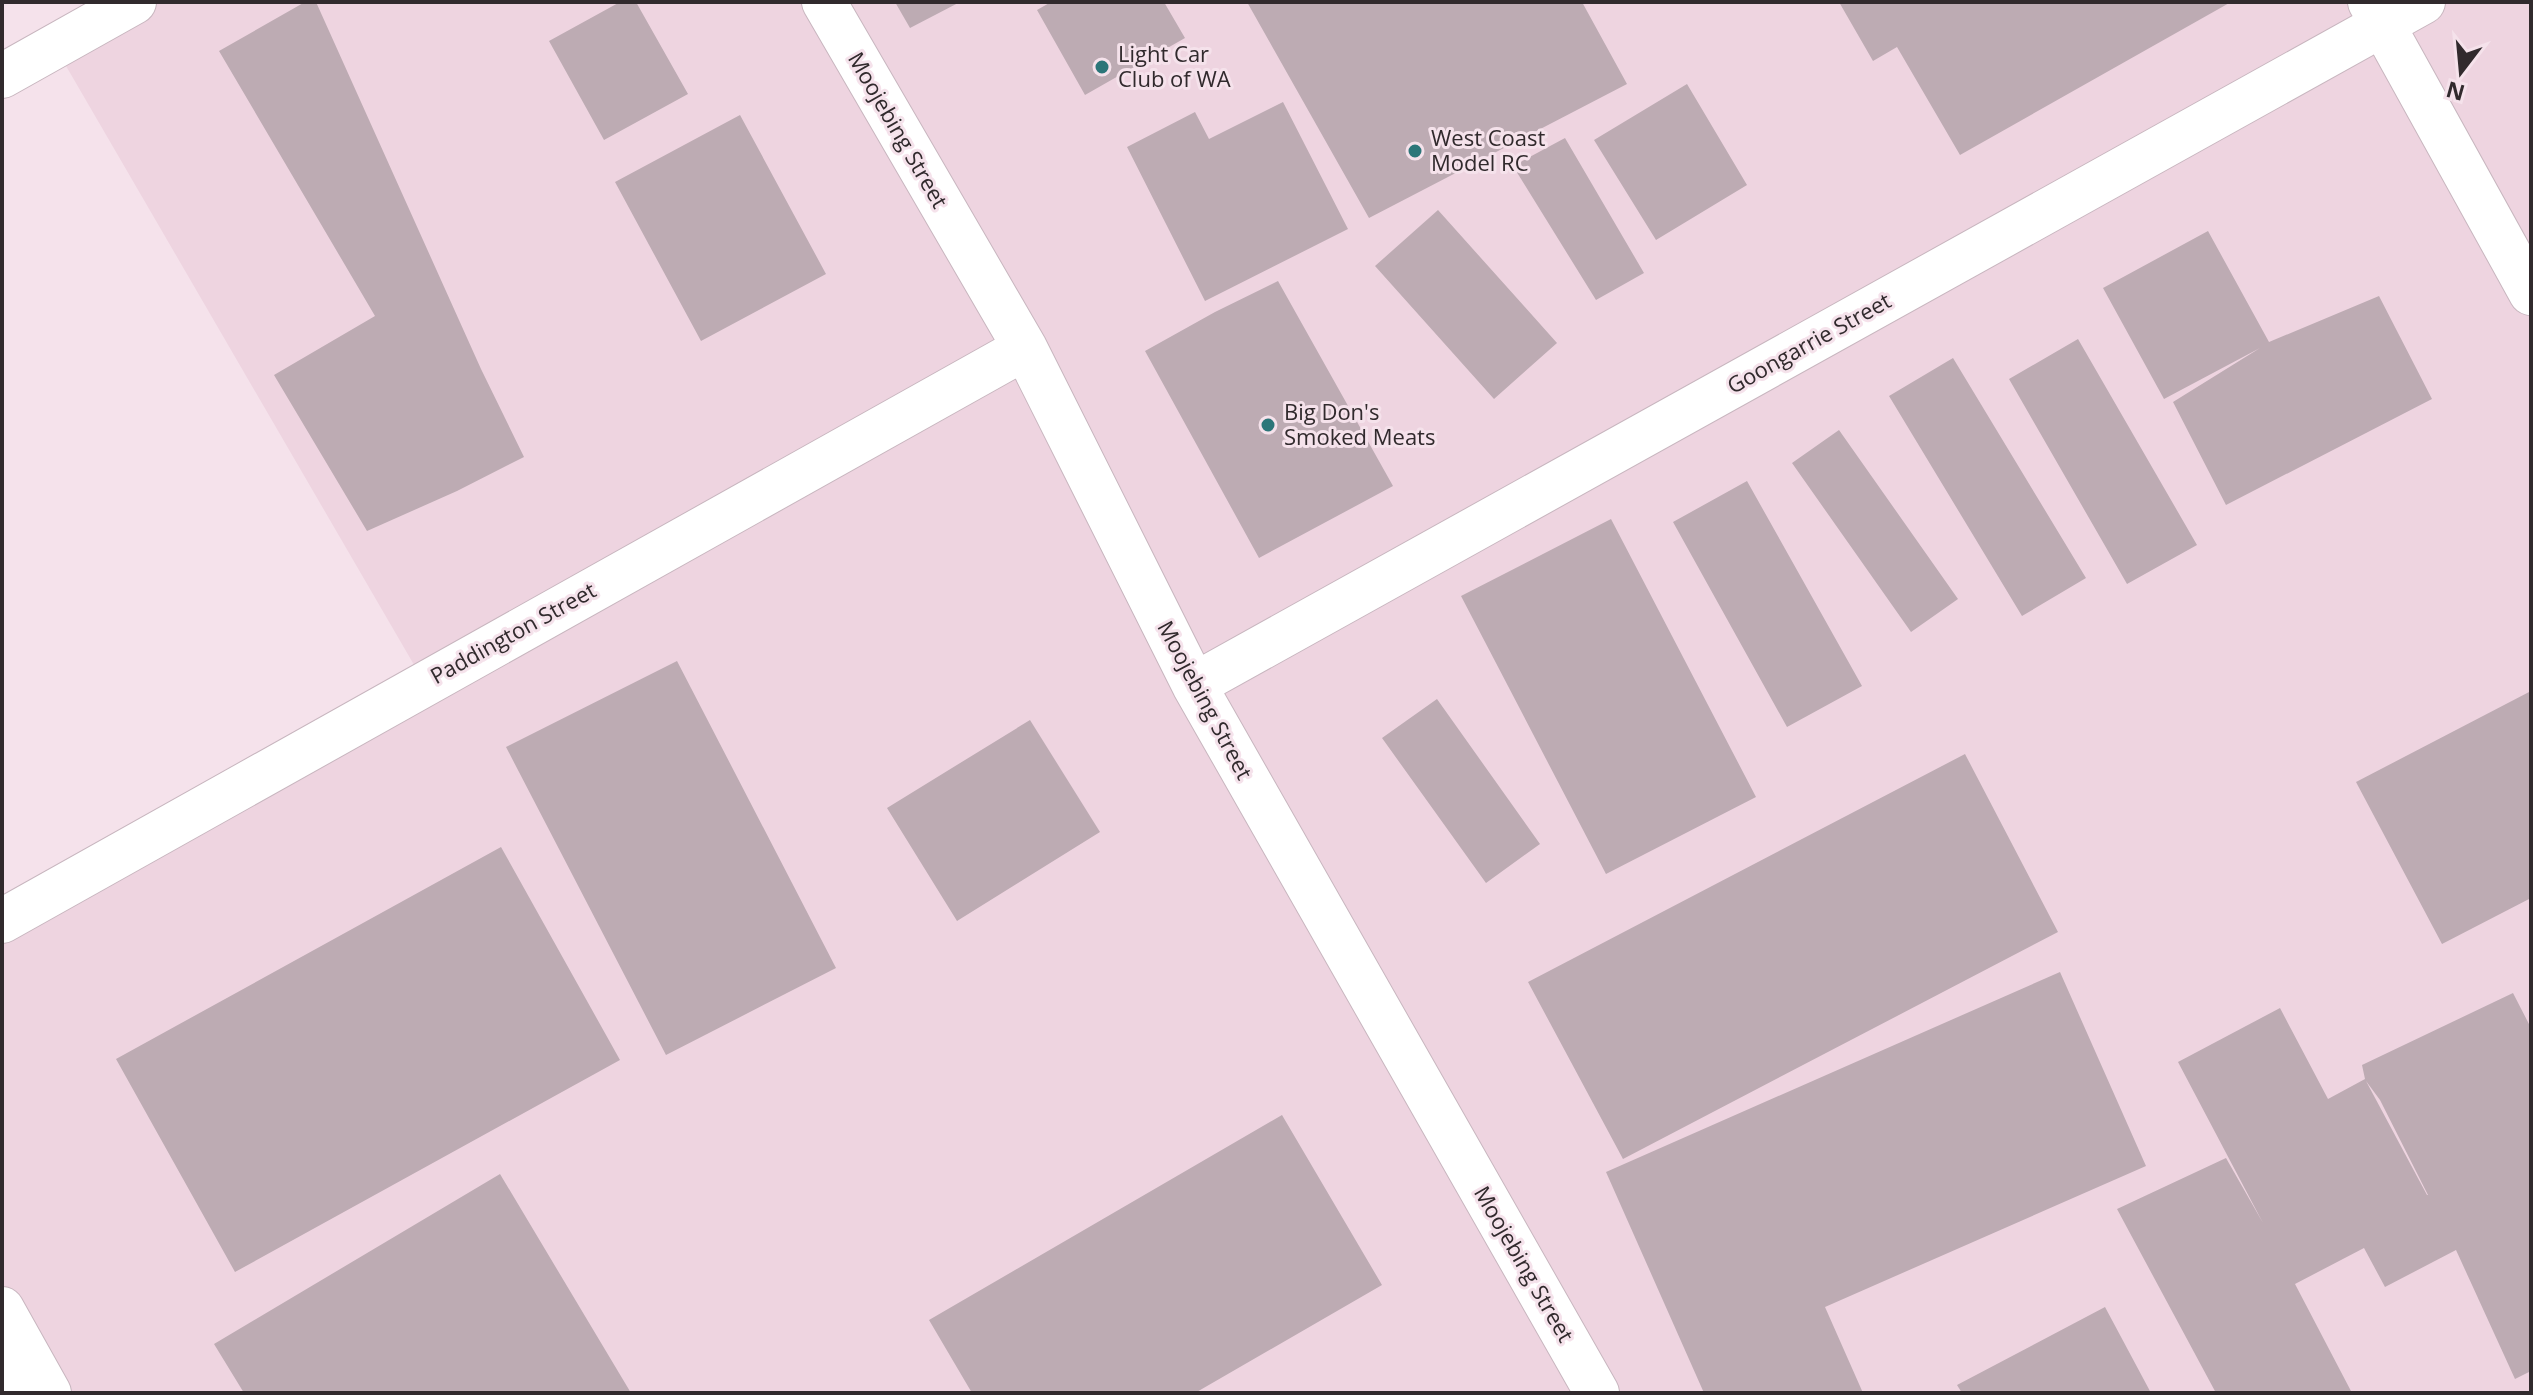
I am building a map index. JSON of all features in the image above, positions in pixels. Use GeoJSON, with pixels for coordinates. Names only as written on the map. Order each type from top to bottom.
{"type":"FeatureCollection","features":[{"type":"Feature","properties":{"kind":"street"},"geometry":{"type":"LineString","coordinates":[[2,76],[134,2]]}},
{"type":"Feature","properties":{"kind":"street","name":"Moojebing Street"},"geometry":{"type":"LineString","coordinates":[[824,2],[1025,348],[1194,685],[1597,1393]]}},
{"type":"Feature","properties":{"kind":"street","name":"Goongarrie Street"},"geometry":{"type":"LineString","coordinates":[[1194,685],[2376,13],[2423,2]]}},
{"type":"Feature","properties":{"kind":"street"},"geometry":{"type":"LineString","coordinates":[[2376,13],[2531,293]]}},
{"type":"Feature","properties":{"kind":"street","name":"Paddington Street"},"geometry":{"type":"LineString","coordinates":[[2,921],[1025,348]]}},
{"type":"Feature","properties":{"kind":"street"},"geometry":{"type":"LineString","coordinates":[[2,1309],[28,1381]]}},
{"type":"Feature","properties":{"kind":"shaded area"},"geometry":{"type":"Polygon","coordinates":[[[134,2],[2531,2],[2531,1393],[49,1393],[2,1309],[2,921],[424,682],[55,47],[134,2]]]}},
{"type":"Feature","properties":{"kind":"building"},"geometry":{"type":"Polygon","coordinates":[[[305,2],[316,2],[481,369],[524,457],[367,531],[274,375],[375,316],[219,51],[305,2]]]}},
{"type":"Feature","properties":{"kind":"building"},"geometry":{"type":"Polygon","coordinates":[[[620,2],[636,2],[688,94],[604,140],[549,41],[620,2]]]}},
{"type":"Feature","properties":{"kind":"building"},"geometry":{"type":"Polygon","coordinates":[[[895,2],[960,2],[910,28],[895,2]]]}},
{"type":"Feature","properties":{"kind":"building","name":"Light Car Club of WA"},"geometry":{"type":"Polygon","coordinates":[[[1051,2],[1164,2],[1185,38],[1085,95],[1037,10],[1051,2]]]}},
{"type":"Feature","properties":{"kind":"building","name":"West Coast Model RC"},"geometry":{"type":"Polygon","coordinates":[[[1247,2],[1582,2],[1627,84],[1369,218],[1247,2]]]}},
{"type":"Feature","properties":{"kind":"building"},"geometry":{"type":"Polygon","coordinates":[[[1839,2],[2231,2],[1960,155],[1897,47],[1873,61],[1839,2]]]}},
{"type":"Feature","properties":{"kind":"building"},"geometry":{"type":"Polygon","coordinates":[[[1687,84],[1747,185],[1656,240],[1594,140],[1687,84]]]}},
{"type":"Feature","properties":{"kind":"building"},"geometry":{"type":"Polygon","coordinates":[[[1283,102],[1348,229],[1205,301],[1127,147],[1195,112],[1209,139],[1283,102]]]}},
{"type":"Feature","properties":{"kind":"building"},"geometry":{"type":"Polygon","coordinates":[[[740,115],[826,274],[701,341],[615,182],[740,115]]]}},
{"type":"Feature","properties":{"kind":"building"},"geometry":{"type":"Polygon","coordinates":[[[1565,138],[1644,273],[1596,300],[1513,166],[1565,138]]]}},
{"type":"Feature","properties":{"kind":"building"},"geometry":{"type":"Polygon","coordinates":[[[1438,210],[1557,343],[1494,399],[1375,266],[1438,210]]]}},
{"type":"Feature","properties":{"kind":"building"},"geometry":{"type":"Polygon","coordinates":[[[2208,231],[2269,342],[2379,296],[2432,399],[2226,505],[2173,402],[2260,348],[2164,399],[2103,288],[2208,231]]]}},
{"type":"Feature","properties":{"kind":"building"},"geometry":{"type":"Polygon","coordinates":[[[1278,281],[1393,486],[1259,558],[1145,351],[1278,281]]]}},
{"type":"Feature","properties":{"kind":"building"},"geometry":{"type":"Polygon","coordinates":[[[2078,339],[2197,545],[2127,584],[2009,379],[2078,339]]]}},
{"type":"Feature","properties":{"kind":"building"},"geometry":{"type":"Polygon","coordinates":[[[1953,358],[2086,578],[2022,616],[1889,396],[1953,358]]]}},
{"type":"Feature","properties":{"kind":"building"},"geometry":{"type":"Polygon","coordinates":[[[1839,430],[1958,599],[1911,632],[1792,463],[1839,430]]]}},
{"type":"Feature","properties":{"kind":"building"},"geometry":{"type":"Polygon","coordinates":[[[1747,481],[1862,686],[1787,727],[1673,522],[1747,481]]]}},
{"type":"Feature","properties":{"kind":"building"},"geometry":{"type":"Polygon","coordinates":[[[1611,519],[1756,797],[1606,874],[1461,596],[1611,519]]]}},
{"type":"Feature","properties":{"kind":"building"},"geometry":{"type":"Polygon","coordinates":[[[677,661],[836,968],[666,1055],[506,747],[677,661]]]}},
{"type":"Feature","properties":{"kind":"building"},"geometry":{"type":"Polygon","coordinates":[[[2531,691],[2531,898],[2442,944],[2356,782],[2531,691]]]}},
{"type":"Feature","properties":{"kind":"building"},"geometry":{"type":"Polygon","coordinates":[[[1437,699],[1540,844],[1486,883],[1382,738],[1437,699]]]}},
{"type":"Feature","properties":{"kind":"building"},"geometry":{"type":"Polygon","coordinates":[[[1030,720],[1100,832],[957,921],[887,808],[1030,720]]]}},
{"type":"Feature","properties":{"kind":"building"},"geometry":{"type":"Polygon","coordinates":[[[1965,754],[2058,932],[1623,1159],[1528,982],[1965,754]]]}},
{"type":"Feature","properties":{"kind":"building"},"geometry":{"type":"Polygon","coordinates":[[[501,847],[620,1060],[235,1272],[116,1059],[501,847]]]}},
{"type":"Feature","properties":{"kind":"building"},"geometry":{"type":"Polygon","coordinates":[[[2060,972],[2146,1166],[1825,1307],[1863,1393],[1704,1393],[1606,1172],[2060,972]]]}},
{"type":"Feature","properties":{"kind":"building"},"geometry":{"type":"Polygon","coordinates":[[[2513,993],[2531,1028],[2531,1371],[2515,1379],[2456,1250],[2385,1287],[2364,1248],[2295,1284],[2352,1393],[2216,1393],[2117,1209],[2226,1158],[2263,1223],[2178,1062],[2280,1008],[2328,1099],[2365,1079],[2362,1065],[2513,993]],[[2366,1081],[2428,1195],[2380,1100],[2366,1081]]]}},
{"type":"Feature","properties":{"kind":"building"},"geometry":{"type":"Polygon","coordinates":[[[1282,1115],[1382,1285],[1195,1393],[972,1393],[929,1320],[1282,1115]]]}},
{"type":"Feature","properties":{"kind":"building"},"geometry":{"type":"Polygon","coordinates":[[[500,1174],[631,1393],[244,1393],[214,1344],[500,1174]]]}},
{"type":"Feature","properties":{"kind":"building"},"geometry":{"type":"Polygon","coordinates":[[[2105,1307],[2151,1393],[1962,1393],[1957,1385],[2105,1307]]]}},
{"type":"Feature","properties":{"kind":"place","name":"Light Car Club of WA"},"geometry":{"type":"Point","coordinates":[1102,67]}},
{"type":"Feature","properties":{"kind":"place","name":"West Coast Model RC"},"geometry":{"type":"Point","coordinates":[1415,151]}},
{"type":"Feature","properties":{"kind":"place","name":"Big Don's Smoked Meats"},"geometry":{"type":"Point","coordinates":[1268,425]}}]}
